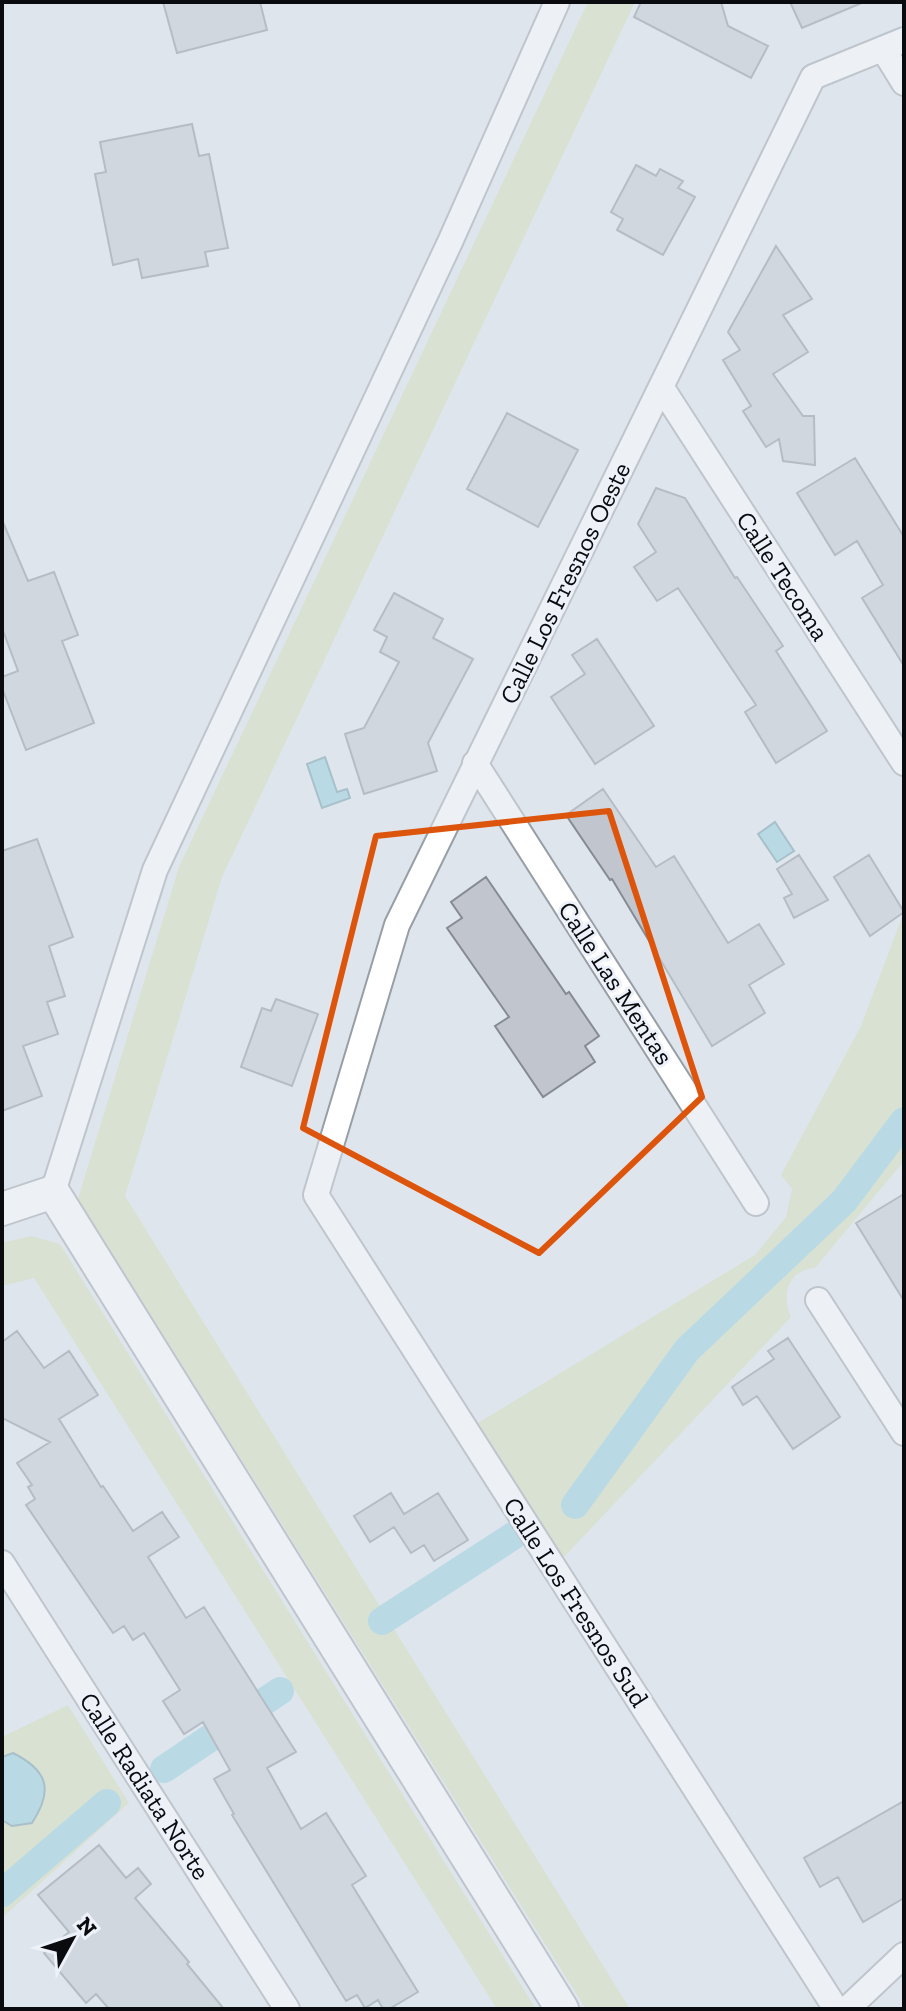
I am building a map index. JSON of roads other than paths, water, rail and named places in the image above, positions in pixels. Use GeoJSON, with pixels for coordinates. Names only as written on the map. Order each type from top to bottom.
{"type":"FeatureCollection","features":[{"type":"Feature","properties":{"kind":"street"},"geometry":{"type":"LineString","coordinates":[[557,2],[450,242],[155,870],[53,1192],[562,2009]]}},
{"type":"Feature","properties":{"kind":"street"},"geometry":{"type":"LineString","coordinates":[[893,45],[904,83]]}},
{"type":"Feature","properties":{"kind":"street","name":"Calle Los Fresnos Oeste"},"geometry":{"type":"LineString","coordinates":[[316,1195],[397,925],[813,77],[893,45]]}},
{"type":"Feature","properties":{"kind":"street","name":"Calle Tecoma"},"geometry":{"type":"LineString","coordinates":[[662,388],[904,763]]}},
{"type":"Feature","properties":{"kind":"street","name":"Calle Las Mentas"},"geometry":{"type":"LineString","coordinates":[[475,763],[756,1203]]}},
{"type":"Feature","properties":{"kind":"street"},"geometry":{"type":"LineString","coordinates":[[2,1209],[53,1192]]}},
{"type":"Feature","properties":{"kind":"street","name":"Calle Los Fresnos Sud"},"geometry":{"type":"LineString","coordinates":[[316,1195],[836,2009]]}},
{"type":"Feature","properties":{"kind":"street"},"geometry":{"type":"LineString","coordinates":[[818,1300],[904,1433]]}},
{"type":"Feature","properties":{"kind":"street","name":"Calle Radiata Norte"},"geometry":{"type":"LineString","coordinates":[[2,1563],[287,2009]]}},
{"type":"Feature","properties":{"kind":"street"},"geometry":{"type":"LineString","coordinates":[[847,2009],[904,1955]]}},
{"type":"Feature","properties":{"kind":"water"},"geometry":{"type":"Polygon","coordinates":[[[325,757],[337,792],[347,789],[350,798],[322,808],[307,764],[325,757]]]}},
{"type":"Feature","properties":{"kind":"water"},"geometry":{"type":"Polygon","coordinates":[[[775,822],[794,851],[777,862],[758,834],[775,822]]]}},
{"type":"Feature","properties":{"kind":"water"},"geometry":{"type":"Polygon","coordinates":[[[13,1753],[34,1767],[44,1783],[45,1792],[32,1823],[12,1826],[2,1820],[2,1757],[13,1753]]]}},
{"type":"Feature","properties":{"kind":"waterway"},"geometry":{"type":"LineString","coordinates":[[575,1505],[687,1350],[844,1201],[904,1121]]}},
{"type":"Feature","properties":{"kind":"waterway"},"geometry":{"type":"LineString","coordinates":[[382,1621],[513,1536]]}},
{"type":"Feature","properties":{"kind":"waterway"},"geometry":{"type":"LineString","coordinates":[[164,1769],[280,1691]]}},
{"type":"Feature","properties":{"kind":"waterway"},"geometry":{"type":"LineString","coordinates":[[2,1893],[107,1803]]}}]}
